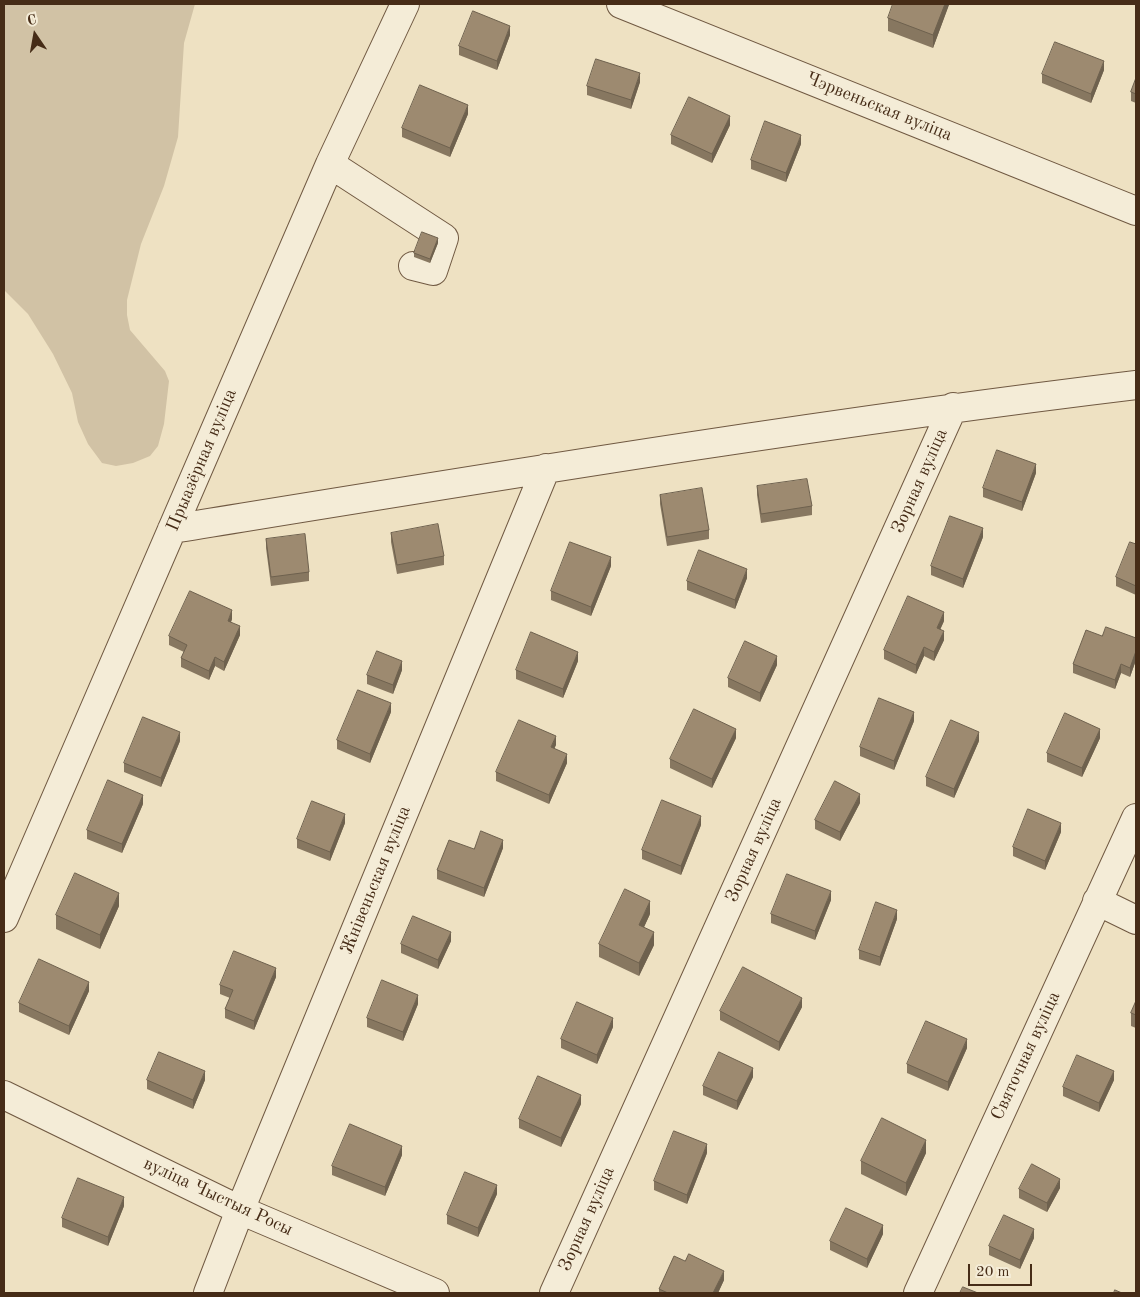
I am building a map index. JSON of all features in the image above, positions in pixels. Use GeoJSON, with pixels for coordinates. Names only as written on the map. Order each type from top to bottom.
{"type":"FeatureCollection","features":[{"type":"Feature","properties":{"kind":"street","name":"Прыазёрная вуліца"},"geometry":{"type":"LineString","coordinates":[[4,918],[330,164],[405,4]]}},
{"type":"Feature","properties":{"kind":"street","name":"Чэрвеньская вуліца"},"geometry":{"type":"LineString","coordinates":[[621,4],[1136,211]]}},
{"type":"Feature","properties":{"kind":"street"},"geometry":{"type":"LineString","coordinates":[[330,164],[444,238],[433,271],[413,266]]}},
{"type":"Feature","properties":{"kind":"street"},"geometry":{"type":"LineString","coordinates":[[172,529],[546,468],[953,407],[1136,384]]}},
{"type":"Feature","properties":{"kind":"street","name":"Зорная вуліца"},"geometry":{"type":"LineString","coordinates":[[554,1293],[953,407]]}},
{"type":"Feature","properties":{"kind":"street","name":"Жнівеньская вуліца"},"geometry":{"type":"LineString","coordinates":[[208,1293],[240,1210],[546,468]]}},
{"type":"Feature","properties":{"kind":"street","name":"Святочная вуліца"},"geometry":{"type":"LineString","coordinates":[[918,1293],[1136,818]]}},
{"type":"Feature","properties":{"kind":"street"},"geometry":{"type":"LineString","coordinates":[[1097,901],[1136,920]]}},
{"type":"Feature","properties":{"kind":"street","name":"вуліца Чыстыя Росы"},"geometry":{"type":"LineString","coordinates":[[4,1095],[240,1210],[435,1293]]}},
{"type":"Feature","properties":{"kind":"shaded area"},"geometry":{"type":"Polygon","coordinates":[[[4,4],[195,4],[184,43],[178,137],[164,186],[141,244],[127,300],[130,330],[165,371],[169,381],[164,424],[158,446],[150,456],[133,463],[116,466],[102,463],[88,444],[78,422],[72,393],[53,354],[28,314],[4,290],[4,4]]]}},
{"type":"Feature","properties":{"kind":"building"},"geometry":{"type":"Polygon","coordinates":[[[893,4],[945,4],[933,35],[888,18],[893,4]]]}},
{"type":"Feature","properties":{"kind":"building"},"geometry":{"type":"Polygon","coordinates":[[[473,11],[510,26],[497,61],[459,46],[473,11]]]}},
{"type":"Feature","properties":{"kind":"building"},"geometry":{"type":"Polygon","coordinates":[[[1055,42],[1104,61],[1091,94],[1042,74],[1055,42]]]}},
{"type":"Feature","properties":{"kind":"building"},"geometry":{"type":"Polygon","coordinates":[[[596,59],[640,73],[631,100],[587,86],[596,59]]]}},
{"type":"Feature","properties":{"kind":"building"},"geometry":{"type":"Polygon","coordinates":[[[1136,78],[1136,94],[1131,92],[1136,78]]]}},
{"type":"Feature","properties":{"kind":"building"},"geometry":{"type":"Polygon","coordinates":[[[420,85],[468,105],[450,148],[402,128],[420,85]]]}},
{"type":"Feature","properties":{"kind":"building"},"geometry":{"type":"Polygon","coordinates":[[[689,97],[730,116],[712,154],[671,135],[689,97]]]}},
{"type":"Feature","properties":{"kind":"building"},"geometry":{"type":"Polygon","coordinates":[[[765,121],[801,135],[786,173],[751,160],[765,121]]]}},
{"type":"Feature","properties":{"kind":"building"},"geometry":{"type":"Polygon","coordinates":[[[422,232],[438,238],[430,259],[414,253],[422,232]]]}},
{"type":"Feature","properties":{"kind":"building"},"geometry":{"type":"Polygon","coordinates":[[[997,450],[1036,464],[1022,502],[983,488],[997,450]]]}},
{"type":"Feature","properties":{"kind":"building"},"geometry":{"type":"Polygon","coordinates":[[[807,479],[812,506],[761,514],[757,486],[807,479]]]}},
{"type":"Feature","properties":{"kind":"building"},"geometry":{"type":"Polygon","coordinates":[[[702,488],[709,530],[667,537],[660,495],[702,488]]]}},
{"type":"Feature","properties":{"kind":"building"},"geometry":{"type":"Polygon","coordinates":[[[950,516],[983,528],[963,579],[931,566],[950,516]]]}},
{"type":"Feature","properties":{"kind":"building"},"geometry":{"type":"Polygon","coordinates":[[[438,524],[444,556],[397,565],[391,533],[438,524]]]}},
{"type":"Feature","properties":{"kind":"building"},"geometry":{"type":"Polygon","coordinates":[[[305,534],[309,572],[271,577],[266,539],[305,534]]]}},
{"type":"Feature","properties":{"kind":"building"},"geometry":{"type":"Polygon","coordinates":[[[570,542],[611,557],[591,607],[551,591],[570,542]]]}},
{"type":"Feature","properties":{"kind":"building"},"geometry":{"type":"Polygon","coordinates":[[[1130,542],[1136,544],[1136,586],[1116,577],[1130,542]]]}},
{"type":"Feature","properties":{"kind":"building"},"geometry":{"type":"Polygon","coordinates":[[[699,550],[747,569],[735,600],[687,581],[699,550]]]}},
{"type":"Feature","properties":{"kind":"building"},"geometry":{"type":"Polygon","coordinates":[[[190,591],[232,610],[228,621],[240,626],[224,662],[215,657],[209,671],[181,658],[187,645],[169,636],[190,591]]]}},
{"type":"Feature","properties":{"kind":"building"},"geometry":{"type":"Polygon","coordinates":[[[908,596],[944,612],[937,628],[944,631],[934,652],[924,647],[916,665],[884,650],[908,596]]]}},
{"type":"Feature","properties":{"kind":"building"},"geometry":{"type":"Polygon","coordinates":[[[1106,627],[1136,638],[1136,651],[1130,668],[1121,664],[1115,680],[1073,664],[1086,630],[1102,636],[1106,627]]]}},
{"type":"Feature","properties":{"kind":"building"},"geometry":{"type":"Polygon","coordinates":[[[531,632],[578,652],[563,689],[516,670],[531,632]]]}},
{"type":"Feature","properties":{"kind":"building"},"geometry":{"type":"Polygon","coordinates":[[[745,641],[777,656],[760,693],[728,678],[745,641]]]}},
{"type":"Feature","properties":{"kind":"building"},"geometry":{"type":"Polygon","coordinates":[[[377,651],[402,661],[393,685],[367,675],[377,651]]]}},
{"type":"Feature","properties":{"kind":"building"},"geometry":{"type":"Polygon","coordinates":[[[358,690],[391,703],[370,754],[337,740],[358,690]]]}},
{"type":"Feature","properties":{"kind":"building"},"geometry":{"type":"Polygon","coordinates":[[[879,698],[914,712],[894,761],[860,747],[879,698]]]}},
{"type":"Feature","properties":{"kind":"building"},"geometry":{"type":"Polygon","coordinates":[[[694,709],[736,729],[712,779],[670,759],[694,709]]]}},
{"type":"Feature","properties":{"kind":"building"},"geometry":{"type":"Polygon","coordinates":[[[1065,713],[1100,729],[1082,768],[1047,753],[1065,713]]]}},
{"type":"Feature","properties":{"kind":"building"},"geometry":{"type":"Polygon","coordinates":[[[143,717],[180,732],[161,778],[124,763],[143,717]]]}},
{"type":"Feature","properties":{"kind":"building"},"geometry":{"type":"Polygon","coordinates":[[[519,720],[556,736],[551,747],[567,754],[549,795],[496,772],[519,720]]]}},
{"type":"Feature","properties":{"kind":"building"},"geometry":{"type":"Polygon","coordinates":[[[951,720],[979,732],[954,789],[926,777],[951,720]]]}},
{"type":"Feature","properties":{"kind":"building"},"geometry":{"type":"Polygon","coordinates":[[[108,780],[143,795],[122,844],[87,830],[108,780]]]}},
{"type":"Feature","properties":{"kind":"building"},"geometry":{"type":"Polygon","coordinates":[[[835,781],[860,794],[840,832],[815,820],[835,781]]]}},
{"type":"Feature","properties":{"kind":"building"},"geometry":{"type":"Polygon","coordinates":[[[662,800],[701,816],[681,866],[642,850],[662,800]]]}},
{"type":"Feature","properties":{"kind":"building"},"geometry":{"type":"Polygon","coordinates":[[[312,801],[345,814],[330,852],[297,839],[312,801]]]}},
{"type":"Feature","properties":{"kind":"building"},"geometry":{"type":"Polygon","coordinates":[[[1028,809],[1061,823],[1045,861],[1013,847],[1028,809]]]}},
{"type":"Feature","properties":{"kind":"building"},"geometry":{"type":"Polygon","coordinates":[[[481,831],[503,840],[484,888],[437,870],[449,840],[474,849],[481,831]]]}},
{"type":"Feature","properties":{"kind":"building"},"geometry":{"type":"Polygon","coordinates":[[[75,873],[119,893],[100,935],[56,915],[75,873]]]}},
{"type":"Feature","properties":{"kind":"building"},"geometry":{"type":"Polygon","coordinates":[[[787,874],[831,891],[815,931],[771,914],[787,874]]]}},
{"type":"Feature","properties":{"kind":"building"},"geometry":{"type":"Polygon","coordinates":[[[625,889],[650,901],[639,925],[654,932],[639,963],[599,944],[625,889]]]}},
{"type":"Feature","properties":{"kind":"building"},"geometry":{"type":"Polygon","coordinates":[[[876,902],[897,910],[880,957],[859,950],[876,902]]]}},
{"type":"Feature","properties":{"kind":"building"},"geometry":{"type":"Polygon","coordinates":[[[413,916],[451,932],[438,960],[401,944],[413,916]]]}},
{"type":"Feature","properties":{"kind":"building"},"geometry":{"type":"Polygon","coordinates":[[[234,951],[276,968],[254,1021],[225,1009],[233,990],[220,985],[234,951]]]}},
{"type":"Feature","properties":{"kind":"building"},"geometry":{"type":"Polygon","coordinates":[[[39,959],[89,982],[69,1026],[19,1003],[39,959]]]}},
{"type":"Feature","properties":{"kind":"building"},"geometry":{"type":"Polygon","coordinates":[[[743,967],[802,998],[779,1042],[720,1011],[743,967]]]}},
{"type":"Feature","properties":{"kind":"building"},"geometry":{"type":"Polygon","coordinates":[[[382,980],[418,995],[403,1032],[367,1018],[382,980]]]}},
{"type":"Feature","properties":{"kind":"building"},"geometry":{"type":"Polygon","coordinates":[[[1136,1001],[1136,1015],[1131,1013],[1136,1001]]]}},
{"type":"Feature","properties":{"kind":"building"},"geometry":{"type":"Polygon","coordinates":[[[577,1002],[613,1018],[597,1055],[561,1039],[577,1002]]]}},
{"type":"Feature","properties":{"kind":"building"},"geometry":{"type":"Polygon","coordinates":[[[926,1021],[967,1039],[948,1082],[907,1064],[926,1021]]]}},
{"type":"Feature","properties":{"kind":"building"},"geometry":{"type":"Polygon","coordinates":[[[159,1052],[205,1071],[193,1100],[147,1080],[159,1052]]]}},
{"type":"Feature","properties":{"kind":"building"},"geometry":{"type":"Polygon","coordinates":[[[719,1052],[753,1068],[737,1101],[703,1086],[719,1052]]]}},
{"type":"Feature","properties":{"kind":"building"},"geometry":{"type":"Polygon","coordinates":[[[1077,1055],[1114,1071],[1099,1103],[1063,1087],[1077,1055]]]}},
{"type":"Feature","properties":{"kind":"building"},"geometry":{"type":"Polygon","coordinates":[[[538,1076],[581,1095],[561,1138],[519,1119],[538,1076]]]}},
{"type":"Feature","properties":{"kind":"building"},"geometry":{"type":"Polygon","coordinates":[[[882,1118],[926,1140],[906,1183],[861,1161],[882,1118]]]}},
{"type":"Feature","properties":{"kind":"building"},"geometry":{"type":"Polygon","coordinates":[[[350,1124],[402,1146],[385,1187],[332,1166],[350,1124]]]}},
{"type":"Feature","properties":{"kind":"building"},"geometry":{"type":"Polygon","coordinates":[[[674,1131],[707,1144],[687,1195],[654,1181],[674,1131]]]}},
{"type":"Feature","properties":{"kind":"building"},"geometry":{"type":"Polygon","coordinates":[[[1032,1164],[1060,1179],[1047,1203],[1019,1189],[1032,1164]]]}},
{"type":"Feature","properties":{"kind":"building"},"geometry":{"type":"Polygon","coordinates":[[[465,1172],[497,1185],[478,1228],[447,1215],[465,1172]]]}},
{"type":"Feature","properties":{"kind":"building"},"geometry":{"type":"Polygon","coordinates":[[[78,1178],[124,1197],[108,1237],[62,1218],[78,1178]]]}},
{"type":"Feature","properties":{"kind":"building"},"geometry":{"type":"Polygon","coordinates":[[[846,1208],[883,1225],[867,1259],[830,1241],[846,1208]]]}},
{"type":"Feature","properties":{"kind":"building"},"geometry":{"type":"Polygon","coordinates":[[[1004,1215],[1034,1229],[1020,1260],[989,1246],[1004,1215]]]}},
{"type":"Feature","properties":{"kind":"building"},"geometry":{"type":"Polygon","coordinates":[[[689,1254],[724,1271],[713,1293],[668,1293],[659,1289],[674,1256],[685,1261],[689,1254]]]}},
{"type":"Feature","properties":{"kind":"building"},"geometry":{"type":"Polygon","coordinates":[[[963,1287],[978,1293],[960,1293],[963,1287]]]}}]}
